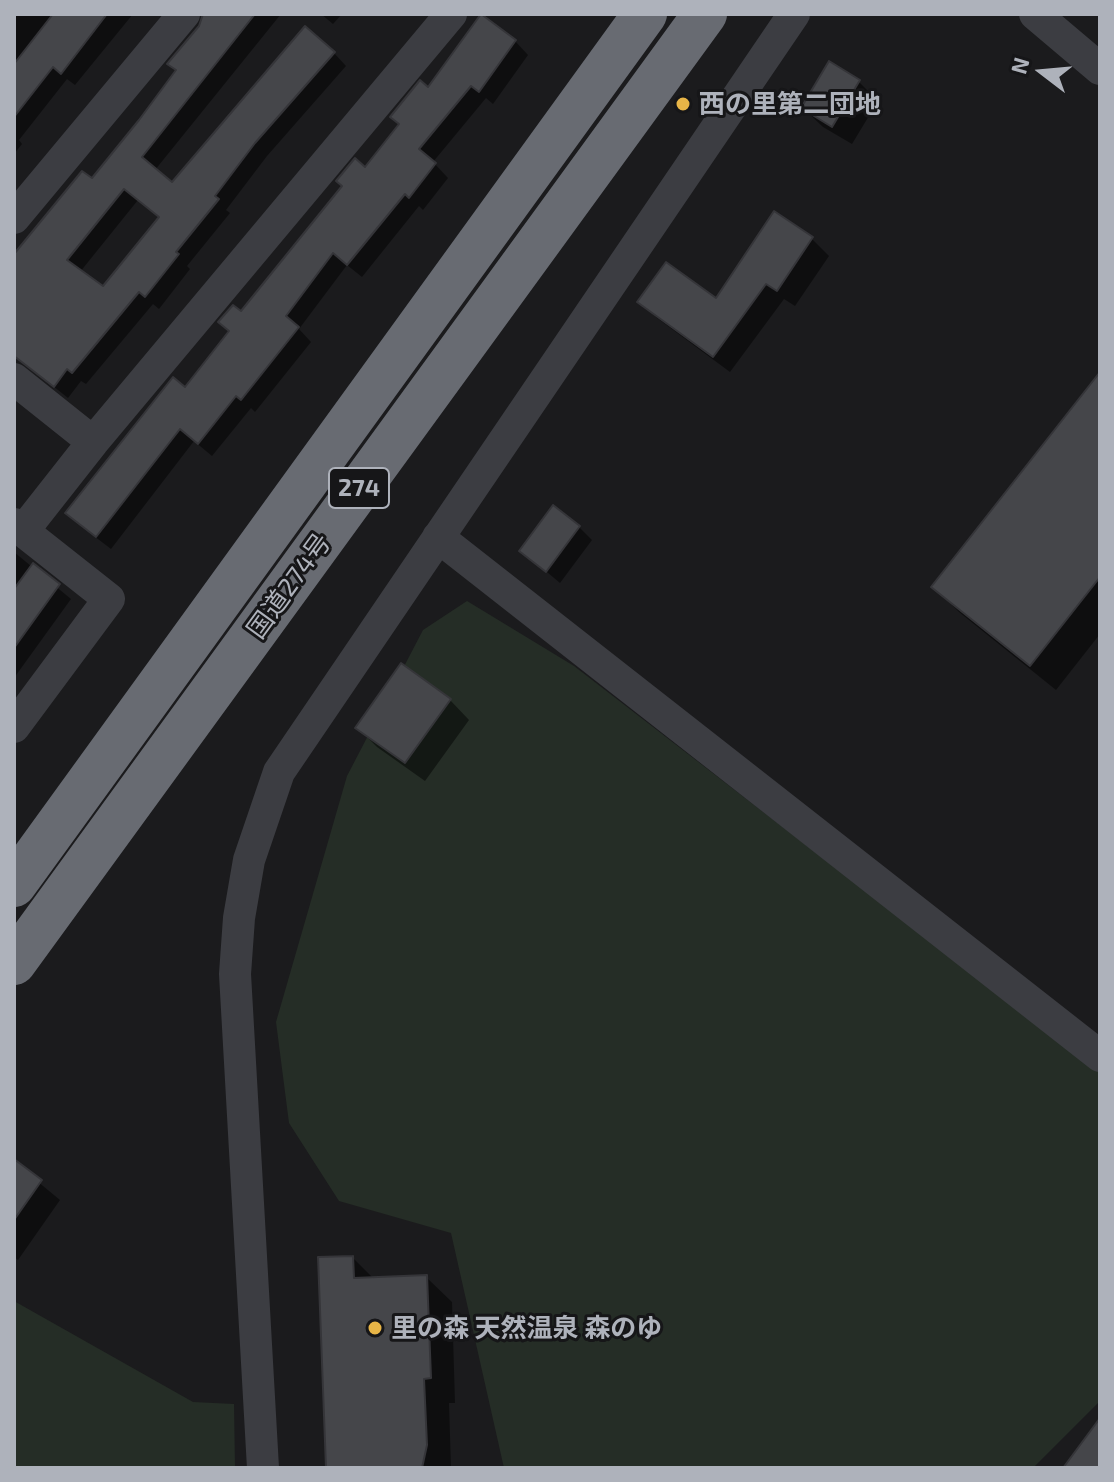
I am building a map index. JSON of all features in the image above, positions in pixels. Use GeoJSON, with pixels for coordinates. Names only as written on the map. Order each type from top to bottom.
{"type":"FeatureCollection","features":[{"type":"Feature","properties":{"kind":"highway","name":"国道274号"},"geometry":{"type":"LineString","coordinates":[[14,885],[645,14]]}},
{"type":"Feature","properties":{"kind":"highway","name":"国道274号"},"geometry":{"type":"LineString","coordinates":[[14,963],[705,14]]}},
{"type":"Feature","properties":{"kind":"street"},"geometry":{"type":"LineString","coordinates":[[14,218],[184,14]]}},
{"type":"Feature","properties":{"kind":"street"},"geometry":{"type":"LineString","coordinates":[[14,727],[109,599],[19,527],[451,14]]}},
{"type":"Feature","properties":{"kind":"street"},"geometry":{"type":"LineString","coordinates":[[263,1468],[235,974],[239,918],[249,860],[279,772],[794,14]]}},
{"type":"Feature","properties":{"kind":"street"},"geometry":{"type":"LineString","coordinates":[[1035,14],[1100,69]]}},
{"type":"Feature","properties":{"kind":"street"},"geometry":{"type":"LineString","coordinates":[[14,379],[93,442]]}},
{"type":"Feature","properties":{"kind":"street"},"geometry":{"type":"LineString","coordinates":[[438,537],[1100,1056]]}},
{"type":"Feature","properties":{"kind":"shaded area"},"geometry":{"type":"Polygon","coordinates":[[[467,601],[574,666],[1021,1011],[1100,1067],[1100,1401],[1033,1468],[504,1468],[451,1233],[339,1201],[289,1123],[276,1022],[347,776],[423,630],[467,601]]]}},
{"type":"Feature","properties":{"kind":"shaded area"},"geometry":{"type":"Polygon","coordinates":[[[14,1301],[193,1402],[234,1404],[235,1468],[14,1468],[14,1301]]]}},
{"type":"Feature","properties":{"kind":"building"},"geometry":{"type":"Polygon","coordinates":[[[53,14],[107,14],[61,74],[53,67],[14,117],[14,64],[53,14]]]}},
{"type":"Feature","properties":{"kind":"building"},"geometry":{"type":"Polygon","coordinates":[[[203,14],[255,14],[142,157],[172,182],[305,26],[335,52],[255,143],[215,196],[219,199],[145,297],[139,292],[72,373],[67,369],[54,387],[14,356],[14,254],[82,171],[92,178],[176,70],[167,64],[199,26],[203,14]],[[124,189],[67,260],[103,286],[159,217],[124,189]]]}},
{"type":"Feature","properties":{"kind":"building"},"geometry":{"type":"Polygon","coordinates":[[[481,14],[516,40],[479,92],[471,86],[419,149],[436,163],[409,198],[405,194],[347,265],[333,253],[286,316],[299,327],[241,400],[236,396],[198,444],[180,429],[96,537],[65,513],[173,377],[185,387],[229,331],[218,322],[233,305],[241,311],[342,186],[336,181],[355,158],[365,167],[399,124],[390,117],[420,80],[428,87],[481,14]]]}},
{"type":"Feature","properties":{"kind":"building"},"geometry":{"type":"Polygon","coordinates":[[[829,61],[860,80],[832,127],[801,108],[829,61]]]}},
{"type":"Feature","properties":{"kind":"building"},"geometry":{"type":"Polygon","coordinates":[[[774,211],[813,237],[777,291],[766,284],[713,357],[637,302],[666,262],[716,298],[774,211]]]}},
{"type":"Feature","properties":{"kind":"building"},"geometry":{"type":"Polygon","coordinates":[[[1100,372],[1100,577],[1030,666],[931,587],[1100,372]]]}},
{"type":"Feature","properties":{"kind":"building"},"geometry":{"type":"Polygon","coordinates":[[[553,505],[580,526],[546,572],[519,551],[553,505]]]}},
{"type":"Feature","properties":{"kind":"building"},"geometry":{"type":"Polygon","coordinates":[[[33,563],[60,584],[14,648],[14,589],[33,563]]]}},
{"type":"Feature","properties":{"kind":"building"},"geometry":{"type":"Polygon","coordinates":[[[401,663],[451,699],[405,763],[355,728],[401,663]]]}},
{"type":"Feature","properties":{"kind":"building"},"geometry":{"type":"Polygon","coordinates":[[[14,1159],[42,1180],[14,1220],[14,1159]]]}},
{"type":"Feature","properties":{"kind":"building","name":"里の森 天然温泉 森のゆ"},"geometry":{"type":"Polygon","coordinates":[[[353,1256],[354,1278],[427,1275],[431,1378],[424,1379],[427,1445],[422,1468],[326,1468],[318,1257],[353,1256]]]}},
{"type":"Feature","properties":{"kind":"building"},"geometry":{"type":"Polygon","coordinates":[[[1100,1418],[1100,1468],[1063,1468],[1100,1418]]]}},
{"type":"Feature","properties":{"kind":"place","name":"西の里第二団地"},"geometry":{"type":"Point","coordinates":[683,104]}},
{"type":"Feature","properties":{"kind":"place","name":"里の森 天然温泉 森のゆ"},"geometry":{"type":"Point","coordinates":[375,1328]}}]}
